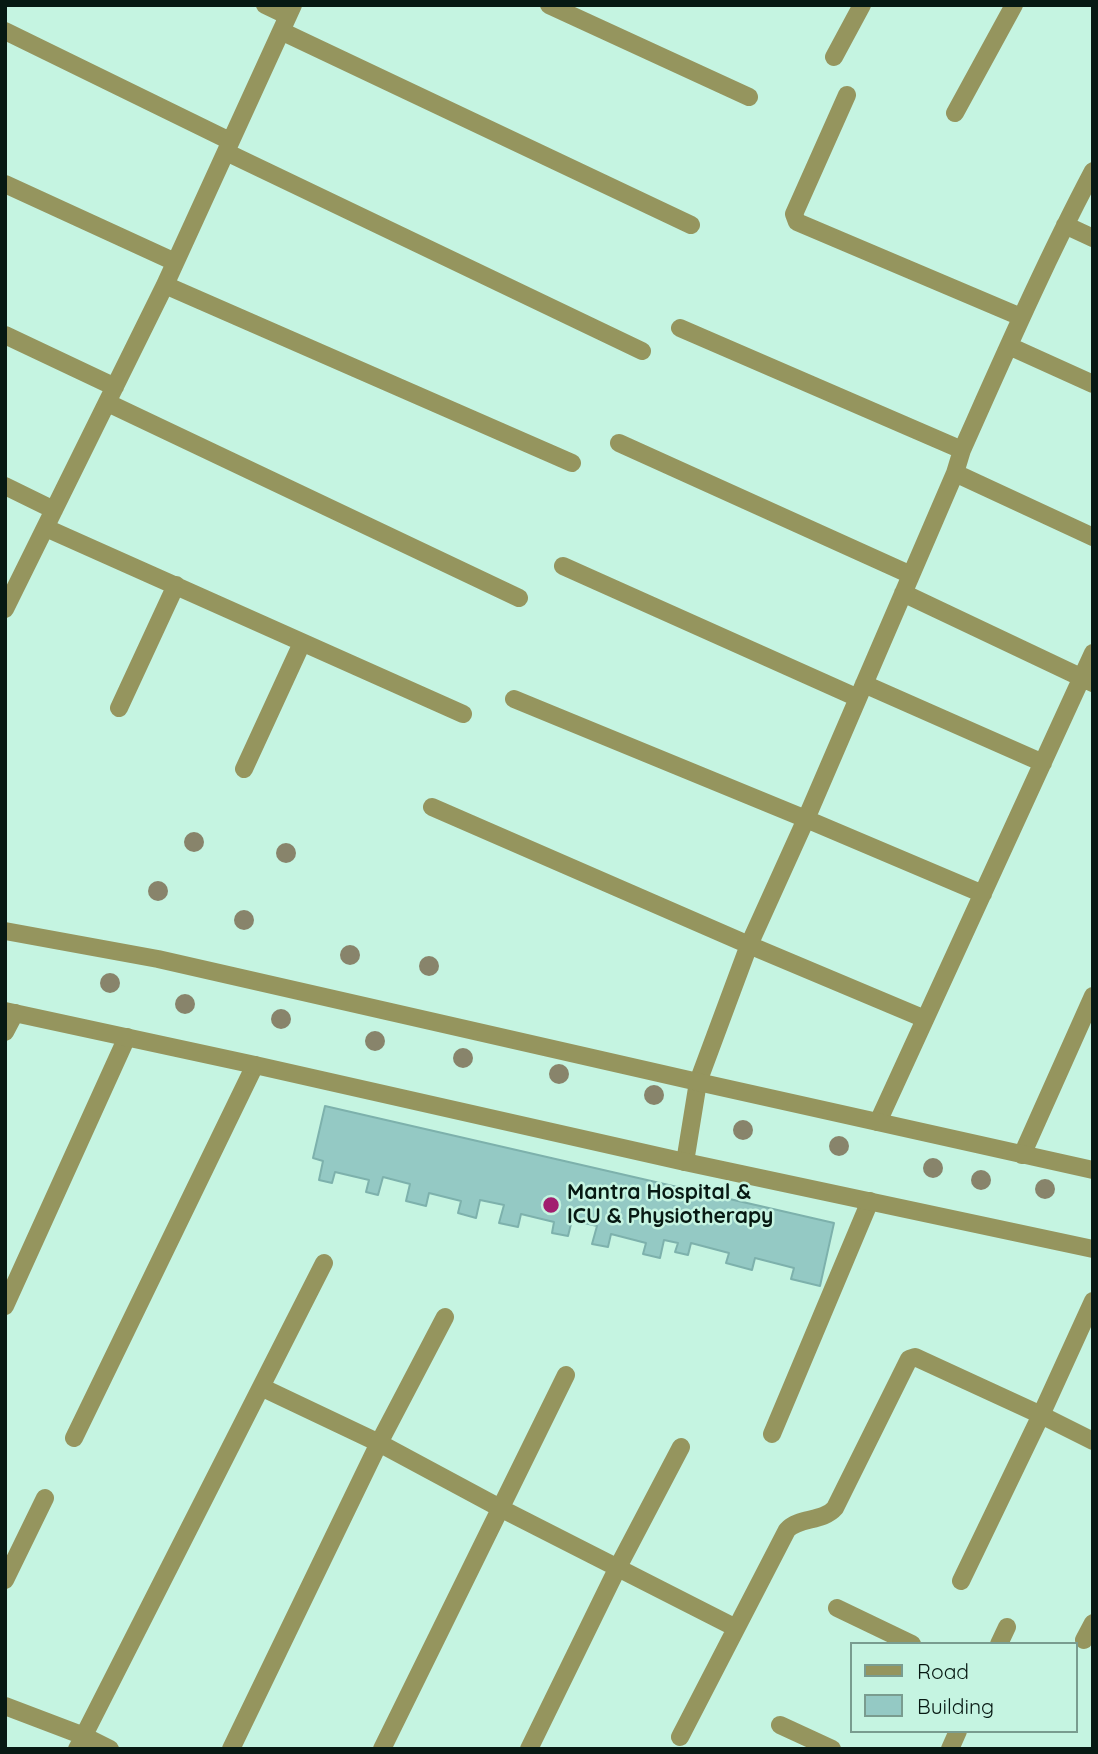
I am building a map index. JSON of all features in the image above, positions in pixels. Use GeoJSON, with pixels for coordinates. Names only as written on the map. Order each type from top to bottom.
{"type":"FeatureCollection","features":[{"type":"Feature","properties":{"kind":"street"},"geometry":{"type":"LineString","coordinates":[[265,5],[691,225]]}},
{"type":"Feature","properties":{"kind":"street"},"geometry":{"type":"LineString","coordinates":[[549,5],[749,97]]}},
{"type":"Feature","properties":{"kind":"street"},"geometry":{"type":"LineString","coordinates":[[834,57],[862,5]]}},
{"type":"Feature","properties":{"kind":"street"},"geometry":{"type":"LineString","coordinates":[[955,114],[1014,5]]}},
{"type":"Feature","properties":{"kind":"street"},"geometry":{"type":"LineString","coordinates":[[5,609],[165,285],[287,18]]}},
{"type":"Feature","properties":{"kind":"street"},"geometry":{"type":"LineString","coordinates":[[5,31],[228,147],[642,351]]}},
{"type":"Feature","properties":{"kind":"street"},"geometry":{"type":"LineString","coordinates":[[847,95],[794,214],[797,222],[1021,317]]}},
{"type":"Feature","properties":{"kind":"street"},"geometry":{"type":"LineString","coordinates":[[685,1162],[698,1082],[749,945],[904,593],[955,473],[962,450],[1021,317],[1093,171]]}},
{"type":"Feature","properties":{"kind":"street"},"geometry":{"type":"LineString","coordinates":[[5,184],[175,262]]}},
{"type":"Feature","properties":{"kind":"street"},"geometry":{"type":"LineString","coordinates":[[1065,225],[1093,238]]}},
{"type":"Feature","properties":{"kind":"street"},"geometry":{"type":"LineString","coordinates":[[165,285],[572,463]]}},
{"type":"Feature","properties":{"kind":"street"},"geometry":{"type":"LineString","coordinates":[[680,328],[962,450]]}},
{"type":"Feature","properties":{"kind":"street"},"geometry":{"type":"LineString","coordinates":[[5,335],[112,395],[519,598]]}},
{"type":"Feature","properties":{"kind":"street"},"geometry":{"type":"LineString","coordinates":[[1009,346],[1093,384]]}},
{"type":"Feature","properties":{"kind":"street"},"geometry":{"type":"LineString","coordinates":[[619,443],[911,575]]}},
{"type":"Feature","properties":{"kind":"street"},"geometry":{"type":"LineString","coordinates":[[955,473],[1093,537]]}},
{"type":"Feature","properties":{"kind":"street"},"geometry":{"type":"LineString","coordinates":[[5,486],[54,510]]}},
{"type":"Feature","properties":{"kind":"street"},"geometry":{"type":"LineString","coordinates":[[46,528],[463,714]]}},
{"type":"Feature","properties":{"kind":"street"},"geometry":{"type":"LineString","coordinates":[[563,566],[861,691],[1043,763]]}},
{"type":"Feature","properties":{"kind":"street"},"geometry":{"type":"LineString","coordinates":[[119,708],[176,585]]}},
{"type":"Feature","properties":{"kind":"street"},"geometry":{"type":"LineString","coordinates":[[904,593],[1087,681]]}},
{"type":"Feature","properties":{"kind":"street"},"geometry":{"type":"LineString","coordinates":[[244,769],[302,643]]}},
{"type":"Feature","properties":{"kind":"street"},"geometry":{"type":"LineString","coordinates":[[878,1122],[1043,763],[1087,681],[1093,653]]}},
{"type":"Feature","properties":{"kind":"street"},"geometry":{"type":"LineString","coordinates":[[514,699],[983,894]]}},
{"type":"Feature","properties":{"kind":"street"},"geometry":{"type":"LineString","coordinates":[[432,807],[925,1019]]}},
{"type":"Feature","properties":{"kind":"street"},"geometry":{"type":"LineString","coordinates":[[5,931],[158,959],[1093,1170]]}},
{"type":"Feature","properties":{"kind":"street"},"geometry":{"type":"LineString","coordinates":[[1022,1155],[1093,996]]}},
{"type":"Feature","properties":{"kind":"street"},"geometry":{"type":"LineString","coordinates":[[5,1032],[10,1012],[685,1162],[1093,1249]]}},
{"type":"Feature","properties":{"kind":"street"},"geometry":{"type":"LineString","coordinates":[[5,1306],[127,1037]]}},
{"type":"Feature","properties":{"kind":"street"},"geometry":{"type":"LineString","coordinates":[[74,1438],[255,1065]]}},
{"type":"Feature","properties":{"kind":"street"},"geometry":{"type":"LineString","coordinates":[[772,1434],[870,1201]]}},
{"type":"Feature","properties":{"kind":"street"},"geometry":{"type":"LineString","coordinates":[[80,1742],[324,1263]]}},
{"type":"Feature","properties":{"kind":"street"},"geometry":{"type":"LineString","coordinates":[[961,1580],[1093,1301]]}},
{"type":"Feature","properties":{"kind":"street"},"geometry":{"type":"LineString","coordinates":[[231,1749],[379,1443],[445,1317]]}},
{"type":"Feature","properties":{"kind":"street"},"geometry":{"type":"LineString","coordinates":[[680,1737],[789,1528],[830,1513],[835,1508],[909,1359],[915,1357],[1093,1441]]}},
{"type":"Feature","properties":{"kind":"street"},"geometry":{"type":"LineString","coordinates":[[382,1749],[566,1374]]}},
{"type":"Feature","properties":{"kind":"street"},"geometry":{"type":"LineString","coordinates":[[261,1387],[379,1443],[499,1508],[736,1628]]}},
{"type":"Feature","properties":{"kind":"street"},"geometry":{"type":"LineString","coordinates":[[529,1749],[618,1567],[681,1447]]}},
{"type":"Feature","properties":{"kind":"street"},"geometry":{"type":"LineString","coordinates":[[5,1580],[45,1498]]}},
{"type":"Feature","properties":{"kind":"street"},"geometry":{"type":"LineString","coordinates":[[837,1608],[908,1642]]}},
{"type":"Feature","properties":{"kind":"street"},"geometry":{"type":"LineString","coordinates":[[1084,1640],[1093,1623]]}},
{"type":"Feature","properties":{"kind":"street"},"geometry":{"type":"LineString","coordinates":[[5,1706],[80,1742],[110,1749]]}},
{"type":"Feature","properties":{"kind":"street"},"geometry":{"type":"LineString","coordinates":[[780,1726],[832,1749]]}},
{"type":"Feature","properties":{"kind":"street"},"geometry":{"type":"LineString","coordinates":[[950,1749],[957,1733]]}},
{"type":"Feature","properties":{"kind":"building"},"geometry":{"type":"Polygon","coordinates":[[[325,1106],[834,1223],[820,1286],[791,1279],[794,1268],[755,1258],[752,1270],[726,1263],[729,1253],[691,1243],[688,1255],[675,1252],[678,1243],[664,1240],[660,1258],[643,1254],[646,1243],[611,1234],[608,1247],[592,1244],[597,1226],[572,1220],[568,1236],[552,1233],[554,1222],[521,1214],[518,1227],[499,1223],[504,1205],[480,1200],[476,1218],[458,1213],[461,1201],[429,1193],[426,1206],[406,1201],[410,1184],[383,1177],[378,1195],[366,1192],[369,1180],[335,1172],[332,1183],[319,1180],[323,1161],[313,1158],[325,1106]]]}},
{"type":"Feature","properties":{"kind":"place","name":"Mantra Hospital & ICU & Physiotherapy"},"geometry":{"type":"Point","coordinates":[551,1205]}}]}
